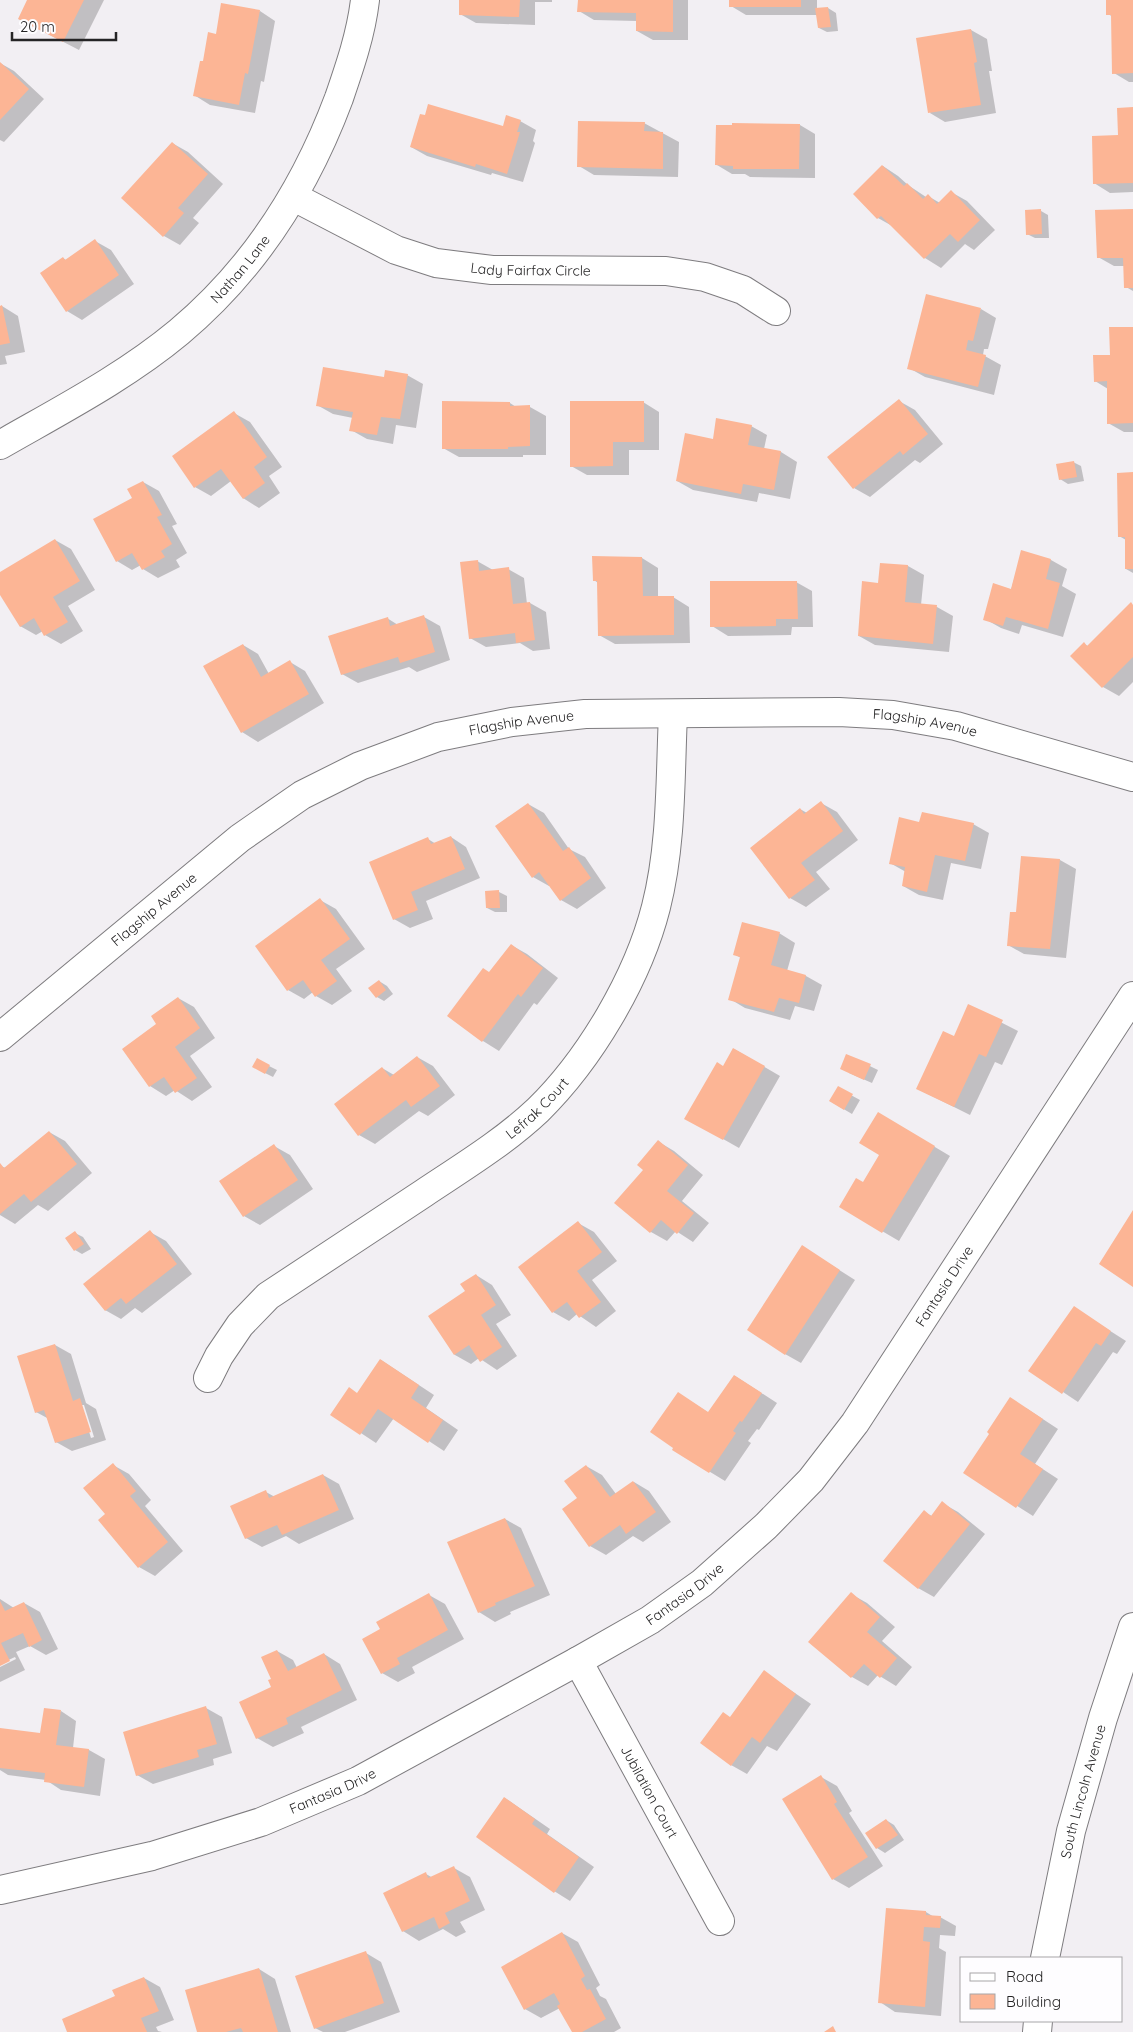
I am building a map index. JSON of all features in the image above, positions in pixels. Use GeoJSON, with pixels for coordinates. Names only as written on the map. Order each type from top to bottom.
{"type":"FeatureCollection","features":[{"type":"Feature","properties":{"kind":"street","name":"Nathan Lane"},"geometry":{"type":"LineString","coordinates":[[0,445],[124,373],[179,332],[231,282],[267,237],[294,197],[325,136],[351,64],[365,0]]}},
{"type":"Feature","properties":{"kind":"street","name":"Lady Fairfax Circle"},"geometry":{"type":"LineString","coordinates":[[294,197],[396,250],[436,263],[492,270],[666,271],[705,277],[743,290],[776,311]]}},
{"type":"Feature","properties":{"kind":"street","name":"Flagship Avenue"},"geometry":{"type":"LineString","coordinates":[[0,1037],[240,838],[302,795],[360,766],[438,737],[512,722],[585,714],[839,712],[893,715],[956,726],[1133,777]]}},
{"type":"Feature","properties":{"kind":"street","name":"Lefrak Court"},"geometry":{"type":"LineString","coordinates":[[208,1378],[219,1356],[240,1325],[268,1296],[494,1146],[538,1109],[582,1058],[606,1023],[635,966],[656,908],[667,849],[673,714]]}},
{"type":"Feature","properties":{"kind":"street","name":"Fantasia Drive"},"geometry":{"type":"LineString","coordinates":[[0,1890],[152,1856],[261,1822],[358,1781],[650,1620],[702,1583],[766,1526],[812,1480],[855,1424],[1133,996]]}},
{"type":"Feature","properties":{"kind":"street","name":"South Lincoln Avenue"},"geometry":{"type":"LineString","coordinates":[[1046,1957],[1071,1831],[1103,1718],[1133,1627]]}},
{"type":"Feature","properties":{"kind":"street","name":"Jubilation Court"},"geometry":{"type":"LineString","coordinates":[[578,1661],[720,1921]]}},
{"type":"Feature","properties":{"kind":"building"},"geometry":{"type":"Polygon","coordinates":[[[27,0],[84,0],[63,42],[18,19],[27,0]]]}},
{"type":"Feature","properties":{"kind":"building"},"geometry":{"type":"Polygon","coordinates":[[[459,0],[520,0],[519,17],[459,15],[459,0]]]}},
{"type":"Feature","properties":{"kind":"building"},"geometry":{"type":"Polygon","coordinates":[[[578,0],[673,0],[673,32],[636,31],[636,13],[577,12],[578,0]]]}},
{"type":"Feature","properties":{"kind":"building"},"geometry":{"type":"Polygon","coordinates":[[[729,0],[801,0],[801,7],[729,7],[729,0]]]}},
{"type":"Feature","properties":{"kind":"building"},"geometry":{"type":"Polygon","coordinates":[[[1106,0],[1133,0],[1133,73],[1112,74],[1111,15],[1106,15],[1106,0]]]}},
{"type":"Feature","properties":{"kind":"building"},"geometry":{"type":"Polygon","coordinates":[[[221,3],[260,10],[248,74],[245,73],[239,105],[193,96],[200,61],[203,61],[208,32],[216,34],[221,3]]]}},
{"type":"Feature","properties":{"kind":"building"},"geometry":{"type":"Polygon","coordinates":[[[828,7],[831,27],[818,28],[815,8],[828,7]]]}},
{"type":"Feature","properties":{"kind":"building"},"geometry":{"type":"Polygon","coordinates":[[[971,29],[977,62],[974,63],[981,105],[928,113],[916,38],[971,29]]]}},
{"type":"Feature","properties":{"kind":"building"},"geometry":{"type":"Polygon","coordinates":[[[0,62],[29,89],[0,120],[0,62]]]}},
{"type":"Feature","properties":{"kind":"building"},"geometry":{"type":"Polygon","coordinates":[[[428,104],[503,126],[506,115],[521,120],[517,132],[520,132],[507,174],[476,164],[475,167],[410,147],[420,114],[425,115],[428,104]]]}},
{"type":"Feature","properties":{"kind":"building"},"geometry":{"type":"Polygon","coordinates":[[[1133,107],[1133,183],[1093,184],[1092,136],[1118,135],[1117,108],[1133,107]]]}},
{"type":"Feature","properties":{"kind":"building"},"geometry":{"type":"Polygon","coordinates":[[[578,121],[645,122],[644,131],[663,132],[663,169],[577,167],[578,121]]]}},
{"type":"Feature","properties":{"kind":"building"},"geometry":{"type":"Polygon","coordinates":[[[732,123],[800,124],[799,169],[733,169],[733,166],[715,165],[716,125],[732,125],[732,123]]]}},
{"type":"Feature","properties":{"kind":"building"},"geometry":{"type":"Polygon","coordinates":[[[172,142],[208,174],[178,208],[184,213],[163,237],[121,198],[172,142]]]}},
{"type":"Feature","properties":{"kind":"building"},"geometry":{"type":"Polygon","coordinates":[[[882,165],[904,186],[907,183],[923,199],[928,194],[937,204],[951,190],[980,220],[958,242],[950,234],[924,259],[881,216],[877,219],[853,194],[882,165]]]}},
{"type":"Feature","properties":{"kind":"building"},"geometry":{"type":"Polygon","coordinates":[[[1041,209],[1042,234],[1026,235],[1025,210],[1041,209]]]}},
{"type":"Feature","properties":{"kind":"building"},"geometry":{"type":"Polygon","coordinates":[[[1133,209],[1133,288],[1124,288],[1123,258],[1097,258],[1095,210],[1133,209]]]}},
{"type":"Feature","properties":{"kind":"building"},"geometry":{"type":"Polygon","coordinates":[[[95,239],[119,275],[66,312],[40,273],[63,257],[65,260],[95,239]]]}},
{"type":"Feature","properties":{"kind":"building"},"geometry":{"type":"Polygon","coordinates":[[[926,294],[981,308],[973,341],[968,340],[966,350],[986,355],[978,387],[907,369],[926,294]]]}},
{"type":"Feature","properties":{"kind":"building"},"geometry":{"type":"Polygon","coordinates":[[[2,305],[10,343],[0,345],[0,306],[2,305]]]}},
{"type":"Feature","properties":{"kind":"building"},"geometry":{"type":"Polygon","coordinates":[[[1109,327],[1133,327],[1133,423],[1107,424],[1107,381],[1094,382],[1093,355],[1110,355],[1109,327]]]}},
{"type":"Feature","properties":{"kind":"building"},"geometry":{"type":"Polygon","coordinates":[[[323,367],[384,377],[385,370],[408,374],[400,419],[381,417],[377,435],[349,431],[353,412],[316,406],[323,367]]]}},
{"type":"Feature","properties":{"kind":"building"},"geometry":{"type":"Polygon","coordinates":[[[899,399],[928,434],[903,455],[900,451],[853,489],[827,457],[899,399]]]}},
{"type":"Feature","properties":{"kind":"building"},"geometry":{"type":"Polygon","coordinates":[[[442,401],[510,402],[510,406],[530,405],[530,446],[508,447],[508,449],[442,449],[442,401]]]}},
{"type":"Feature","properties":{"kind":"building"},"geometry":{"type":"Polygon","coordinates":[[[570,401],[644,401],[644,442],[613,442],[613,466],[570,467],[570,401]]]}},
{"type":"Feature","properties":{"kind":"building"},"geometry":{"type":"Polygon","coordinates":[[[234,411],[267,457],[254,467],[265,483],[243,499],[221,469],[194,488],[172,456],[234,411]]]}},
{"type":"Feature","properties":{"kind":"building"},"geometry":{"type":"Polygon","coordinates":[[[716,418],[752,425],[748,445],[781,451],[774,490],[743,484],[741,494],[676,481],[685,433],[713,439],[716,418]]]}},
{"type":"Feature","properties":{"kind":"building"},"geometry":{"type":"Polygon","coordinates":[[[1074,461],[1077,477],[1059,480],[1056,464],[1074,461]]]}},
{"type":"Feature","properties":{"kind":"building"},"geometry":{"type":"Polygon","coordinates":[[[1133,472],[1133,569],[1125,569],[1125,537],[1118,537],[1117,473],[1133,472]]]}},
{"type":"Feature","properties":{"kind":"building"},"geometry":{"type":"Polygon","coordinates":[[[143,481],[162,515],[157,517],[172,544],[161,551],[165,557],[142,570],[132,553],[116,562],[93,519],[132,498],[127,489],[143,481]]]}},
{"type":"Feature","properties":{"kind":"building"},"geometry":{"type":"Polygon","coordinates":[[[55,539],[80,581],[53,597],[68,622],[44,636],[34,618],[20,627],[0,595],[0,572],[55,539]]]}},
{"type":"Feature","properties":{"kind":"building"},"geometry":{"type":"Polygon","coordinates":[[[1021,550],[1051,559],[1046,579],[1060,583],[1048,629],[1006,617],[1003,626],[983,620],[993,583],[1011,589],[1021,550]]]}},
{"type":"Feature","properties":{"kind":"building"},"geometry":{"type":"Polygon","coordinates":[[[592,556],[642,557],[643,596],[674,596],[674,635],[598,636],[597,581],[593,581],[592,556]]]}},
{"type":"Feature","properties":{"kind":"building"},"geometry":{"type":"Polygon","coordinates":[[[478,560],[479,571],[509,567],[513,604],[530,602],[535,640],[516,643],[515,633],[469,639],[460,562],[478,560]]]}},
{"type":"Feature","properties":{"kind":"building"},"geometry":{"type":"Polygon","coordinates":[[[880,563],[908,565],[905,602],[937,605],[933,644],[858,636],[862,581],[878,583],[880,563]]]}},
{"type":"Feature","properties":{"kind":"building"},"geometry":{"type":"Polygon","coordinates":[[[710,581],[797,581],[798,619],[776,619],[776,626],[710,627],[710,581]]]}},
{"type":"Feature","properties":{"kind":"building"},"geometry":{"type":"Polygon","coordinates":[[[1131,602],[1133,605],[1133,657],[1102,688],[1070,656],[1084,642],[1087,646],[1131,602]]]}},
{"type":"Feature","properties":{"kind":"building"},"geometry":{"type":"Polygon","coordinates":[[[424,615],[435,652],[400,663],[398,657],[341,675],[328,636],[388,617],[390,626],[424,615]]]}},
{"type":"Feature","properties":{"kind":"building"},"geometry":{"type":"Polygon","coordinates":[[[243,644],[261,677],[290,660],[309,694],[241,733],[203,666],[243,644]]]}},
{"type":"Feature","properties":{"kind":"building"},"geometry":{"type":"Polygon","coordinates":[[[821,801],[843,831],[801,863],[815,880],[789,899],[750,848],[800,808],[804,814],[821,801]]]}},
{"type":"Feature","properties":{"kind":"building"},"geometry":{"type":"Polygon","coordinates":[[[528,803],[563,851],[569,847],[591,878],[560,901],[539,872],[532,878],[495,826],[528,803]]]}},
{"type":"Feature","properties":{"kind":"building"},"geometry":{"type":"Polygon","coordinates":[[[922,812],[974,823],[965,861],[935,855],[927,892],[902,886],[905,867],[889,864],[899,817],[919,822],[922,812]]]}},
{"type":"Feature","properties":{"kind":"building"},"geometry":{"type":"Polygon","coordinates":[[[451,836],[465,869],[411,892],[418,910],[393,920],[369,862],[428,837],[431,844],[451,836]]]}},
{"type":"Feature","properties":{"kind":"building"},"geometry":{"type":"Polygon","coordinates":[[[1021,856],[1060,859],[1050,949],[1007,946],[1010,912],[1016,912],[1021,856]]]}},
{"type":"Feature","properties":{"kind":"building"},"geometry":{"type":"Polygon","coordinates":[[[499,890],[500,908],[486,908],[485,891],[499,890]]]}},
{"type":"Feature","properties":{"kind":"building"},"geometry":{"type":"Polygon","coordinates":[[[320,898],[350,939],[321,960],[337,981],[315,997],[303,980],[287,991],[255,946],[320,898]]]}},
{"type":"Feature","properties":{"kind":"building"},"geometry":{"type":"Polygon","coordinates":[[[742,922],[780,932],[771,965],[806,975],[799,1003],[779,998],[774,1012],[728,1000],[740,957],[733,955],[742,922]]]}},
{"type":"Feature","properties":{"kind":"building"},"geometry":{"type":"Polygon","coordinates":[[[511,944],[543,968],[521,997],[518,994],[482,1042],[447,1016],[483,968],[489,972],[511,944]]]}},
{"type":"Feature","properties":{"kind":"building"},"geometry":{"type":"Polygon","coordinates":[[[379,980],[386,990],[376,998],[368,988],[379,980]]]}},
{"type":"Feature","properties":{"kind":"building"},"geometry":{"type":"Polygon","coordinates":[[[178,997],[200,1028],[175,1047],[197,1078],[175,1093],[164,1077],[149,1087],[122,1049],[156,1024],[151,1016],[178,997]]]}},
{"type":"Feature","properties":{"kind":"building"},"geometry":{"type":"Polygon","coordinates":[[[968,1004],[1003,1020],[986,1057],[979,1054],[954,1107],[916,1089],[943,1031],[954,1036],[968,1004]]]}},
{"type":"Feature","properties":{"kind":"building"},"geometry":{"type":"Polygon","coordinates":[[[733,1048],[765,1066],[723,1140],[684,1119],[717,1062],[723,1066],[733,1048]]]}},
{"type":"Feature","properties":{"kind":"building"},"geometry":{"type":"Polygon","coordinates":[[[846,1054],[871,1064],[864,1080],[840,1069],[846,1054]]]}},
{"type":"Feature","properties":{"kind":"building"},"geometry":{"type":"Polygon","coordinates":[[[417,1056],[440,1086],[411,1107],[406,1100],[358,1136],[334,1104],[382,1067],[390,1077],[417,1056]]]}},
{"type":"Feature","properties":{"kind":"building"},"geometry":{"type":"Polygon","coordinates":[[[257,1058],[270,1065],[265,1074],[252,1067],[257,1058]]]}},
{"type":"Feature","properties":{"kind":"building"},"geometry":{"type":"Polygon","coordinates":[[[838,1086],[853,1094],[844,1110],[829,1101],[838,1086]]]}},
{"type":"Feature","properties":{"kind":"building"},"geometry":{"type":"Polygon","coordinates":[[[878,1112],[935,1146],[882,1233],[839,1207],[856,1178],[863,1182],[879,1155],[859,1143],[878,1112]]]}},
{"type":"Feature","properties":{"kind":"building"},"geometry":{"type":"Polygon","coordinates":[[[49,1131],[77,1164],[31,1202],[24,1194],[0,1214],[0,1163],[4,1168],[49,1131]]]}},
{"type":"Feature","properties":{"kind":"building"},"geometry":{"type":"Polygon","coordinates":[[[658,1140],[688,1165],[667,1191],[694,1213],[677,1234],[661,1220],[650,1233],[614,1203],[643,1170],[637,1165],[658,1140]]]}},
{"type":"Feature","properties":{"kind":"building"},"geometry":{"type":"Polygon","coordinates":[[[274,1144],[298,1180],[243,1217],[219,1181],[274,1144]]]}},
{"type":"Feature","properties":{"kind":"building"},"geometry":{"type":"Polygon","coordinates":[[[1133,1210],[1133,1287],[1099,1264],[1133,1210]]]}},
{"type":"Feature","properties":{"kind":"building"},"geometry":{"type":"Polygon","coordinates":[[[578,1221],[602,1252],[577,1271],[601,1302],[579,1318],[567,1302],[552,1313],[518,1267],[578,1221]]]}},
{"type":"Feature","properties":{"kind":"building"},"geometry":{"type":"Polygon","coordinates":[[[150,1230],[177,1264],[126,1304],[121,1298],[105,1311],[83,1284],[150,1230]]]}},
{"type":"Feature","properties":{"kind":"building"},"geometry":{"type":"Polygon","coordinates":[[[75,1231],[84,1244],[74,1251],[65,1238],[75,1231]]]}},
{"type":"Feature","properties":{"kind":"building"},"geometry":{"type":"Polygon","coordinates":[[[802,1245],[840,1270],[785,1355],[747,1330],[802,1245]]]}},
{"type":"Feature","properties":{"kind":"building"},"geometry":{"type":"Polygon","coordinates":[[[476,1274],[496,1305],[481,1315],[502,1347],[480,1362],[469,1345],[454,1355],[428,1316],[465,1291],[460,1284],[476,1274]]]}},
{"type":"Feature","properties":{"kind":"building"},"geometry":{"type":"Polygon","coordinates":[[[1074,1306],[1111,1331],[1101,1346],[1096,1343],[1062,1394],[1028,1371],[1074,1306]]]}},
{"type":"Feature","properties":{"kind":"building"},"geometry":{"type":"Polygon","coordinates":[[[55,1344],[73,1401],[80,1398],[91,1432],[55,1443],[44,1410],[35,1413],[17,1356],[55,1344]]]}},
{"type":"Feature","properties":{"kind":"building"},"geometry":{"type":"Polygon","coordinates":[[[380,1359],[419,1385],[411,1398],[443,1420],[428,1443],[378,1409],[360,1435],[330,1415],[349,1387],[357,1393],[380,1359]]]}},
{"type":"Feature","properties":{"kind":"building"},"geometry":{"type":"Polygon","coordinates":[[[734,1375],[762,1393],[742,1422],[740,1421],[733,1431],[736,1433],[709,1473],[672,1450],[673,1448],[650,1432],[678,1392],[708,1412],[734,1375]]]}},
{"type":"Feature","properties":{"kind":"building"},"geometry":{"type":"Polygon","coordinates":[[[1010,1397],[1043,1419],[1020,1454],[1043,1469],[1016,1508],[963,1473],[989,1434],[987,1432],[1010,1397]]]}},
{"type":"Feature","properties":{"kind":"building"},"geometry":{"type":"Polygon","coordinates":[[[113,1463],[136,1491],[130,1496],[168,1542],[138,1568],[98,1520],[105,1514],[83,1488],[113,1463]]]}},
{"type":"Feature","properties":{"kind":"building"},"geometry":{"type":"Polygon","coordinates":[[[586,1465],[610,1497],[633,1481],[656,1512],[626,1534],[620,1525],[589,1547],[562,1509],[577,1498],[564,1481],[586,1465]]]}},
{"type":"Feature","properties":{"kind":"building"},"geometry":{"type":"Polygon","coordinates":[[[323,1474],[339,1510],[282,1535],[277,1525],[245,1539],[230,1506],[266,1490],[269,1498],[323,1474]]]}},
{"type":"Feature","properties":{"kind":"building"},"geometry":{"type":"Polygon","coordinates":[[[942,1501],[970,1524],[918,1589],[883,1561],[924,1510],[931,1516],[942,1501]]]}},
{"type":"Feature","properties":{"kind":"building"},"geometry":{"type":"Polygon","coordinates":[[[505,1518],[535,1586],[495,1603],[496,1605],[478,1613],[447,1542],[505,1518]]]}},
{"type":"Feature","properties":{"kind":"building"},"geometry":{"type":"Polygon","coordinates":[[[851,1592],[880,1617],[867,1632],[897,1658],[880,1678],[864,1664],[851,1678],[808,1642],[851,1592]]]}},
{"type":"Feature","properties":{"kind":"building"},"geometry":{"type":"Polygon","coordinates":[[[429,1593],[448,1630],[397,1658],[400,1664],[381,1674],[362,1639],[380,1629],[376,1622],[429,1593]]]}},
{"type":"Feature","properties":{"kind":"building"},"geometry":{"type":"Polygon","coordinates":[[[0,1601],[5,1611],[24,1602],[42,1640],[29,1647],[23,1633],[1,1643],[10,1661],[0,1666],[0,1601]]]}},
{"type":"Feature","properties":{"kind":"building"},"geometry":{"type":"Polygon","coordinates":[[[277,1650],[288,1671],[324,1653],[342,1690],[286,1718],[288,1724],[256,1739],[239,1702],[271,1687],[268,1680],[271,1679],[261,1657],[277,1650]]]}},
{"type":"Feature","properties":{"kind":"building"},"geometry":{"type":"Polygon","coordinates":[[[764,1670],[796,1694],[760,1743],[752,1737],[731,1766],[700,1743],[723,1712],[730,1717],[764,1670]]]}},
{"type":"Feature","properties":{"kind":"building"},"geometry":{"type":"Polygon","coordinates":[[[206,1706],[217,1744],[197,1750],[199,1757],[136,1776],[123,1732],[206,1706]]]}},
{"type":"Feature","properties":{"kind":"building"},"geometry":{"type":"Polygon","coordinates":[[[44,1708],[61,1710],[56,1745],[89,1749],[84,1787],[44,1782],[45,1773],[0,1768],[0,1728],[40,1733],[44,1708]]]}},
{"type":"Feature","properties":{"kind":"building"},"geometry":{"type":"Polygon","coordinates":[[[821,1775],[837,1802],[834,1804],[868,1857],[832,1880],[782,1799],[821,1775]]]}},
{"type":"Feature","properties":{"kind":"building"},"geometry":{"type":"Polygon","coordinates":[[[504,1797],[535,1819],[532,1824],[579,1857],[554,1893],[476,1837],[504,1797]]]}},
{"type":"Feature","properties":{"kind":"building"},"geometry":{"type":"Polygon","coordinates":[[[886,1819],[898,1835],[876,1849],[865,1833],[886,1819]]]}},
{"type":"Feature","properties":{"kind":"building"},"geometry":{"type":"Polygon","coordinates":[[[454,1866],[470,1901],[445,1913],[450,1923],[439,1929],[434,1917],[402,1932],[383,1893],[426,1872],[428,1878],[454,1866]]]}},
{"type":"Feature","properties":{"kind":"building"},"geometry":{"type":"Polygon","coordinates":[[[886,1908],[926,1911],[926,1915],[941,1916],[940,1928],[924,1927],[923,1941],[930,1942],[925,2007],[878,2003],[886,1908]]]}},
{"type":"Feature","properties":{"kind":"building"},"geometry":{"type":"Polygon","coordinates":[[[562,1932],[585,1976],[581,1979],[587,1990],[590,1989],[606,2019],[582,2032],[572,2032],[557,2006],[560,2004],[554,1993],[524,2010],[501,1967],[562,1932]]]}},
{"type":"Feature","properties":{"kind":"building"},"geometry":{"type":"Polygon","coordinates":[[[366,1951],[384,2003],[314,2029],[295,1976],[366,1951]]]}},
{"type":"Feature","properties":{"kind":"building"},"geometry":{"type":"Polygon","coordinates":[[[259,1968],[278,2032],[243,2032],[241,2028],[226,2032],[197,2032],[185,1990],[259,1968]]]}},
{"type":"Feature","properties":{"kind":"building"},"geometry":{"type":"Polygon","coordinates":[[[144,1977],[159,2011],[141,2018],[147,2032],[67,2032],[62,2019],[115,1996],[112,1990],[144,1977]]]}},
{"type":"Feature","properties":{"kind":"building"},"geometry":{"type":"Polygon","coordinates":[[[833,2026],[836,2032],[824,2032],[833,2026]]]}}]}
